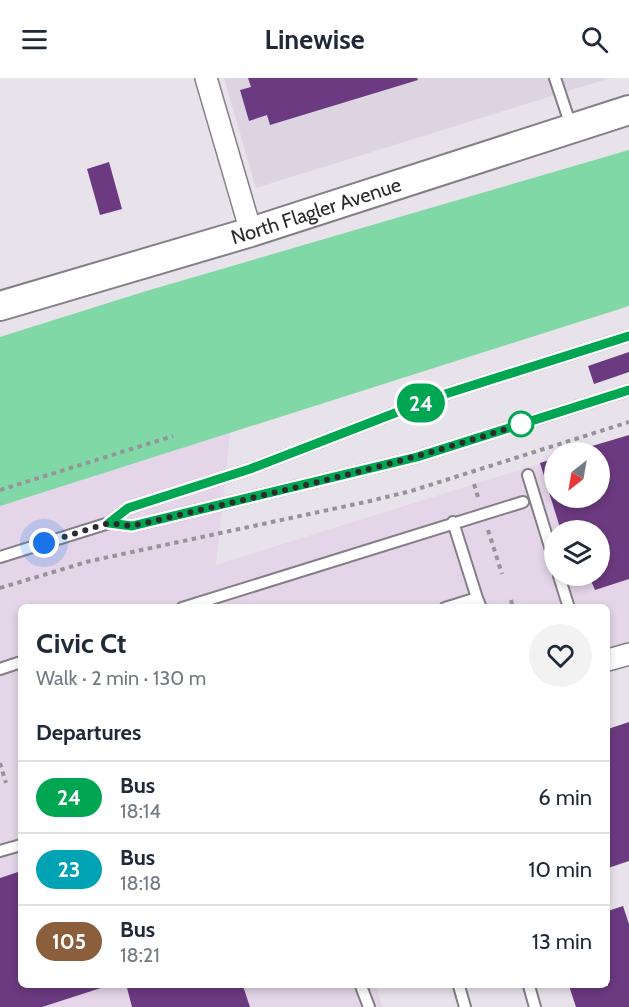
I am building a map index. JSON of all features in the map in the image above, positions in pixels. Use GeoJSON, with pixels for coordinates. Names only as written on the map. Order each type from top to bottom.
{"type":"FeatureCollection","features":[{"type":"Feature","properties":{"kind":"street"},"geometry":{"type":"LineString","coordinates":[[206,78],[251,232]]}},
{"type":"Feature","properties":{"kind":"street","name":"North Flagler Avenue"},"geometry":{"type":"LineString","coordinates":[[0,306],[251,232],[629,110]]}},
{"type":"Feature","properties":{"kind":"street"},"geometry":{"type":"LineString","coordinates":[[610,659],[629,654]]}},
{"type":"Feature","properties":{"kind":"lane"},"geometry":{"type":"LineString","coordinates":[[555,78],[571,128]]}},
{"type":"Feature","properties":{"kind":"lane"},"geometry":{"type":"LineString","coordinates":[[0,557],[109,523],[128,508],[250,469],[439,396],[629,336]]}},
{"type":"Feature","properties":{"kind":"lane"},"geometry":{"type":"LineString","coordinates":[[109,523],[132,526],[417,457],[629,390]]}},
{"type":"Feature","properties":{"kind":"lane"},"geometry":{"type":"LineString","coordinates":[[528,475],[544,527]]}},
{"type":"Feature","properties":{"kind":"lane"},"geometry":{"type":"LineString","coordinates":[[211,603],[453,522],[523,502]]}},
{"type":"Feature","properties":{"kind":"lane"},"geometry":{"type":"LineString","coordinates":[[453,522],[479,603]]}},
{"type":"Feature","properties":{"kind":"lane"},"geometry":{"type":"LineString","coordinates":[[562,586],[568,604]]}},
{"type":"Feature","properties":{"kind":"lane"},"geometry":{"type":"LineString","coordinates":[[0,669],[18,663]]}},
{"type":"Feature","properties":{"kind":"lane"},"geometry":{"type":"LineString","coordinates":[[0,851],[18,846]]}},
{"type":"Feature","properties":{"kind":"lane"},"geometry":{"type":"LineString","coordinates":[[362,988],[369,1007]]}},
{"type":"Feature","properties":{"kind":"lane"},"geometry":{"type":"LineString","coordinates":[[460,988],[465,1007]]}},
{"type":"Feature","properties":{"kind":"lane"},"geometry":{"type":"LineString","coordinates":[[530,988],[536,1007]]}},
{"type":"Feature","properties":{"kind":"path"},"geometry":{"type":"LineString","coordinates":[[0,588],[90,561],[357,504],[427,485],[629,422]]}},
{"type":"Feature","properties":{"kind":"path"},"geometry":{"type":"LineString","coordinates":[[0,490],[173,436]]}},
{"type":"Feature","properties":{"kind":"path"},"geometry":{"type":"LineString","coordinates":[[425,479],[427,485]]}},
{"type":"Feature","properties":{"kind":"path"},"geometry":{"type":"LineString","coordinates":[[474,483],[480,501]]}},
{"type":"Feature","properties":{"kind":"path"},"geometry":{"type":"LineString","coordinates":[[488,529],[502,573]]}},
{"type":"Feature","properties":{"kind":"path"},"geometry":{"type":"LineString","coordinates":[[511,600],[512,604]]}},
{"type":"Feature","properties":{"kind":"path"},"geometry":{"type":"LineString","coordinates":[[0,763],[6,783]]}},
{"type":"Feature","properties":{"kind":"shaded area"},"geometry":{"type":"Polygon","coordinates":[[[224,78],[610,78],[256,188],[224,78]]]}},
{"type":"Feature","properties":{"kind":"shaded area"},"geometry":{"type":"Polygon","coordinates":[[[187,280],[230,434],[216,565],[544,462],[544,508],[610,508],[610,443],[629,437],[629,643],[610,648],[610,604],[18,604],[18,988],[376,988],[383,1007],[0,1007],[0,339],[187,280]]]}},
{"type":"Feature","properties":{"kind":"green space"},"geometry":{"type":"Polygon","coordinates":[[[629,150],[629,306],[0,506],[0,337],[143,292],[629,150]]]}},
{"type":"Feature","properties":{"kind":"building"},"geometry":{"type":"Polygon","coordinates":[[[248,78],[417,78],[418,80],[270,125],[267,115],[249,121],[240,90],[251,87],[248,78]]]}},
{"type":"Feature","properties":{"kind":"building"},"geometry":{"type":"Polygon","coordinates":[[[109,162],[122,209],[100,215],[87,169],[109,162]]]}},
{"type":"Feature","properties":{"kind":"building"},"geometry":{"type":"Polygon","coordinates":[[[629,352],[629,372],[594,384],[588,366],[629,352]]]}},
{"type":"Feature","properties":{"kind":"building"},"geometry":{"type":"Polygon","coordinates":[[[629,435],[629,579],[610,585],[610,520],[558,520],[554,508],[610,508],[610,442],[606,442],[629,435]]]}},
{"type":"Feature","properties":{"kind":"building"},"geometry":{"type":"Polygon","coordinates":[[[544,462],[544,476],[540,463],[544,462]]]}},
{"type":"Feature","properties":{"kind":"building"},"geometry":{"type":"Polygon","coordinates":[[[593,586],[607,586],[595,590],[593,586]]]}},
{"type":"Feature","properties":{"kind":"building"},"geometry":{"type":"Polygon","coordinates":[[[629,722],[629,861],[610,867],[610,728],[629,722]]]}},
{"type":"Feature","properties":{"kind":"building"},"geometry":{"type":"Polygon","coordinates":[[[18,872],[18,988],[101,988],[42,1007],[0,1007],[0,878],[18,872]]]}},
{"type":"Feature","properties":{"kind":"building"},"geometry":{"type":"Polygon","coordinates":[[[623,906],[629,924],[629,1007],[576,1007],[570,988],[610,988],[610,910],[623,906]]]}},
{"type":"Feature","properties":{"kind":"building"},"geometry":{"type":"Polygon","coordinates":[[[127,988],[244,988],[250,1007],[132,1007],[127,988]]]}},
{"type":"Feature","properties":{"kind":"bus line","name":"24"},"geometry":{"type":"LineString","coordinates":[[629,336],[439,396],[314,446],[128,508],[109,523],[132,526],[417,457],[629,390]]}},
{"type":"Feature","properties":{"kind":"route"},"geometry":{"type":"LineString","coordinates":[[44,543],[109,523],[132,526],[346,475],[417,457],[521,424]]}}]}
